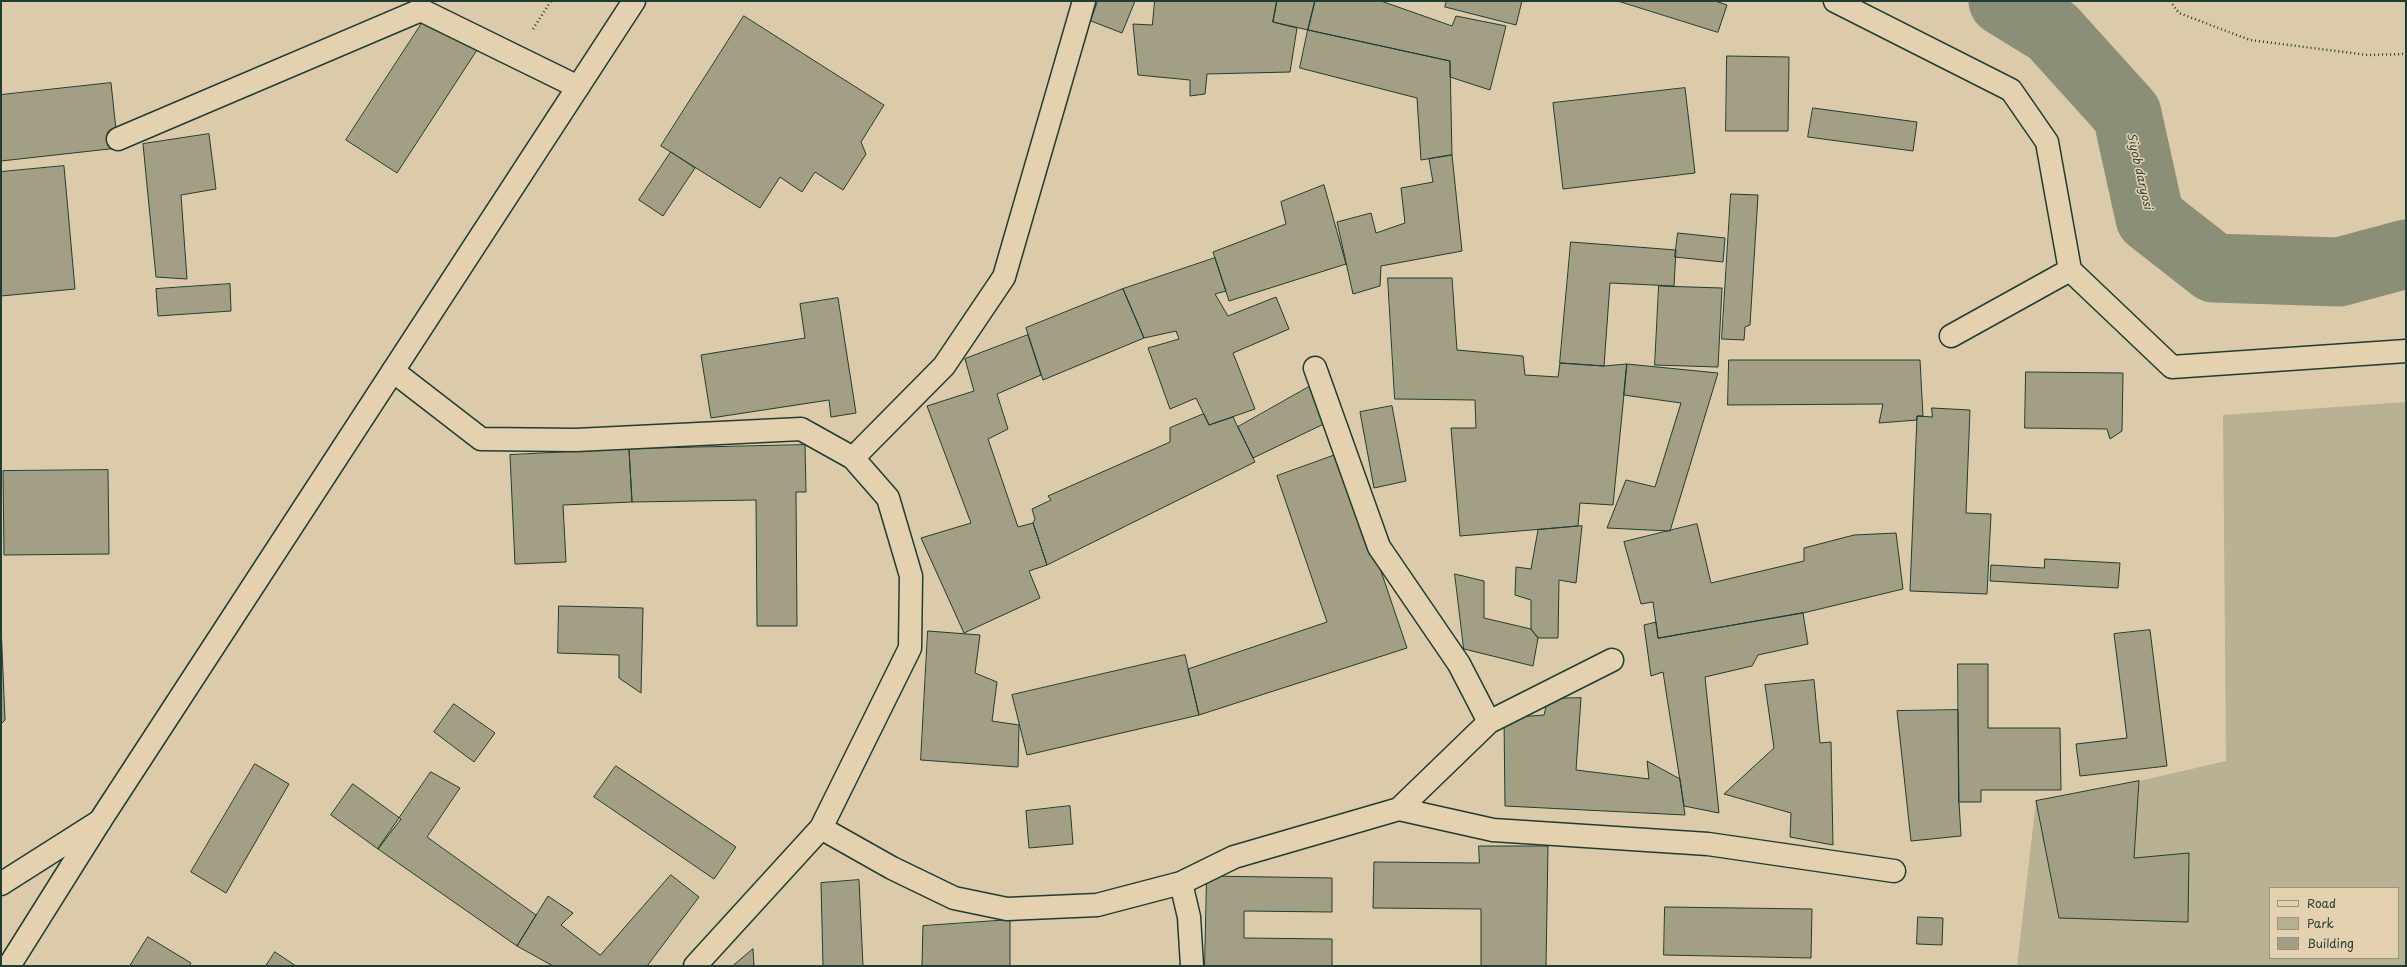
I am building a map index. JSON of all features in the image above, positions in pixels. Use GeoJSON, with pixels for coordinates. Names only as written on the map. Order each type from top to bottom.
{"type":"FeatureCollection","features":[{"type":"Feature","properties":{"kind":"street"},"geometry":{"type":"LineString","coordinates":[[9,966],[100,821],[634,1]]}},
{"type":"Feature","properties":{"kind":"street"},"geometry":{"type":"LineString","coordinates":[[853,458],[944,366],[1004,277],[1084,1]]}},
{"type":"Feature","properties":{"kind":"street"},"geometry":{"type":"LineString","coordinates":[[1835,1],[2011,90],[2048,142],[2070,270],[2172,367],[2406,351]]}},
{"type":"Feature","properties":{"kind":"street"},"geometry":{"type":"LineString","coordinates":[[118,139],[422,5],[578,87]]}},
{"type":"Feature","properties":{"kind":"street"},"geometry":{"type":"LineString","coordinates":[[1951,336],[2070,270]]}},
{"type":"Feature","properties":{"kind":"street"},"geometry":{"type":"LineString","coordinates":[[1315,368],[1379,547],[1459,664],[1489,722]]}},
{"type":"Feature","properties":{"kind":"street"},"geometry":{"type":"LineString","coordinates":[[393,371],[481,438],[576,440],[801,429],[853,458],[888,498],[911,576],[910,648],[820,828],[695,966]]}},
{"type":"Feature","properties":{"kind":"street"},"geometry":{"type":"LineString","coordinates":[[820,828],[892,868],[954,898],[1007,909],[1097,906],[1181,883],[1234,858],[1400,809],[1489,722],[1612,660]]}},
{"type":"Feature","properties":{"kind":"street"},"geometry":{"type":"LineString","coordinates":[[1400,809],[1493,830],[1708,844],[1894,872]]}},
{"type":"Feature","properties":{"kind":"street"},"geometry":{"type":"LineString","coordinates":[[1,884],[100,821]]}},
{"type":"Feature","properties":{"kind":"street"},"geometry":{"type":"LineString","coordinates":[[1181,883],[1189,917],[1192,966]]}},
{"type":"Feature","properties":{"kind":"path"},"geometry":{"type":"LineString","coordinates":[[2170,1],[2179,13],[2250,40],[2367,55],[2406,54]]}},
{"type":"Feature","properties":{"kind":"green space"},"geometry":{"type":"Polygon","coordinates":[[[2406,402],[2406,966],[2017,966],[2036,801],[2139,781],[2226,761],[2223,415],[2406,402]]]}},
{"type":"Feature","properties":{"kind":"building"},"geometry":{"type":"Polygon","coordinates":[[[1098,1],[1135,1],[1122,33],[1091,21],[1098,1]]]}},
{"type":"Feature","properties":{"kind":"building"},"geometry":{"type":"Polygon","coordinates":[[[1155,1],[1277,1],[1273,22],[1297,28],[1290,72],[1207,74],[1205,94],[1190,96],[1190,80],[1138,75],[1133,24],[1152,25],[1155,1]]]}},
{"type":"Feature","properties":{"kind":"building"},"geometry":{"type":"Polygon","coordinates":[[[1277,1],[1315,1],[1308,30],[1273,22],[1277,1]]]}},
{"type":"Feature","properties":{"kind":"building"},"geometry":{"type":"Polygon","coordinates":[[[1315,1],[1381,1],[1452,26],[1456,16],[1506,26],[1490,90],[1450,77],[1450,61],[1308,30],[1315,1]]]}},
{"type":"Feature","properties":{"kind":"building"},"geometry":{"type":"Polygon","coordinates":[[[1447,1],[1522,1],[1516,25],[1445,7],[1447,1]]]}},
{"type":"Feature","properties":{"kind":"building"},"geometry":{"type":"Polygon","coordinates":[[[1618,1],[1715,1],[1727,5],[1718,32],[1618,1]]]}},
{"type":"Feature","properties":{"kind":"building"},"geometry":{"type":"Polygon","coordinates":[[[744,16],[884,105],[861,142],[866,154],[843,190],[815,172],[802,192],[780,177],[760,208],[661,146],[744,16]]]}},
{"type":"Feature","properties":{"kind":"building"},"geometry":{"type":"Polygon","coordinates":[[[426,17],[477,50],[397,173],[346,140],[426,17]]]}},
{"type":"Feature","properties":{"kind":"building"},"geometry":{"type":"Polygon","coordinates":[[[1308,30],[1450,61],[1452,155],[1421,160],[1417,98],[1300,68],[1308,30]]]}},
{"type":"Feature","properties":{"kind":"building"},"geometry":{"type":"Polygon","coordinates":[[[1727,56],[1789,57],[1788,131],[1726,131],[1727,56]]]}},
{"type":"Feature","properties":{"kind":"building"},"geometry":{"type":"Polygon","coordinates":[[[111,83],[118,148],[1,161],[1,95],[111,83]]]}},
{"type":"Feature","properties":{"kind":"building"},"geometry":{"type":"Polygon","coordinates":[[[1685,88],[1695,173],[1563,189],[1553,103],[1685,88]]]}},
{"type":"Feature","properties":{"kind":"building"},"geometry":{"type":"Polygon","coordinates":[[[1813,108],[1917,122],[1913,151],[1808,137],[1813,108]]]}},
{"type":"Feature","properties":{"kind":"building"},"geometry":{"type":"Polygon","coordinates":[[[209,134],[216,189],[181,195],[187,279],[156,277],[143,144],[209,134]]]}},
{"type":"Feature","properties":{"kind":"building"},"geometry":{"type":"Polygon","coordinates":[[[671,152],[695,168],[663,216],[639,200],[671,152]]]}},
{"type":"Feature","properties":{"kind":"building"},"geometry":{"type":"Polygon","coordinates":[[[1452,155],[1462,251],[1381,266],[1380,286],[1353,294],[1337,222],[1371,213],[1376,233],[1405,223],[1401,188],[1433,182],[1429,159],[1452,155]]]}},
{"type":"Feature","properties":{"kind":"building"},"geometry":{"type":"Polygon","coordinates":[[[64,166],[75,289],[1,296],[1,172],[64,166]]]}},
{"type":"Feature","properties":{"kind":"building"},"geometry":{"type":"Polygon","coordinates":[[[1324,185],[1346,264],[1229,301],[1213,252],[1286,224],[1281,202],[1324,185]]]}},
{"type":"Feature","properties":{"kind":"building"},"geometry":{"type":"Polygon","coordinates":[[[1731,194],[1758,195],[1750,325],[1745,327],[1744,340],[1722,339],[1731,194]]]}},
{"type":"Feature","properties":{"kind":"building"},"geometry":{"type":"Polygon","coordinates":[[[1678,233],[1725,238],[1723,262],[1675,257],[1678,233]]]}},
{"type":"Feature","properties":{"kind":"building"},"geometry":{"type":"Polygon","coordinates":[[[1571,242],[1676,250],[1674,286],[1610,283],[1604,366],[1560,363],[1571,242]]]}},
{"type":"Feature","properties":{"kind":"building"},"geometry":{"type":"Polygon","coordinates":[[[1215,258],[1226,291],[1215,294],[1228,316],[1276,297],[1289,329],[1233,353],[1255,409],[1209,425],[1196,398],[1170,409],[1148,348],[1179,339],[1176,331],[1144,338],[1123,289],[1215,258]]]}},
{"type":"Feature","properties":{"kind":"building"},"geometry":{"type":"Polygon","coordinates":[[[1388,278],[1452,278],[1457,350],[1523,356],[1525,375],[1558,377],[1560,363],[1604,366],[1627,364],[1613,505],[1580,503],[1578,526],[1460,536],[1451,428],[1476,428],[1475,400],[1395,399],[1388,278]]]}},
{"type":"Feature","properties":{"kind":"building"},"geometry":{"type":"Polygon","coordinates":[[[230,284],[231,311],[158,316],[156,289],[230,284]]]}},
{"type":"Feature","properties":{"kind":"building"},"geometry":{"type":"Polygon","coordinates":[[[1659,286],[1722,288],[1718,367],[1655,365],[1659,286]]]}},
{"type":"Feature","properties":{"kind":"building"},"geometry":{"type":"Polygon","coordinates":[[[1123,289],[1144,338],[1043,380],[1026,328],[1123,289]]]}},
{"type":"Feature","properties":{"kind":"building"},"geometry":{"type":"Polygon","coordinates":[[[838,298],[856,413],[831,417],[829,400],[711,418],[701,355],[805,338],[800,304],[838,298]]]}},
{"type":"Feature","properties":{"kind":"building"},"geometry":{"type":"Polygon","coordinates":[[[1028,335],[1041,375],[997,394],[1008,429],[988,439],[1018,527],[1033,523],[1047,565],[1029,571],[1040,598],[964,633],[921,538],[971,523],[927,406],[974,391],[965,359],[1028,335]]]}},
{"type":"Feature","properties":{"kind":"building"},"geometry":{"type":"Polygon","coordinates":[[[1729,360],[1920,360],[1923,416],[1917,416],[1917,420],[1879,423],[1883,404],[1728,405],[1729,360]]]}},
{"type":"Feature","properties":{"kind":"building"},"geometry":{"type":"Polygon","coordinates":[[[1627,364],[1718,373],[1670,531],[1607,528],[1626,480],[1655,487],[1681,403],[1624,395],[1627,364]]]}},
{"type":"Feature","properties":{"kind":"building"},"geometry":{"type":"Polygon","coordinates":[[[2026,372],[2123,373],[2122,431],[2110,439],[2107,429],[2025,428],[2026,372]]]}},
{"type":"Feature","properties":{"kind":"building"},"geometry":{"type":"Polygon","coordinates":[[[1316,383],[1330,421],[1253,458],[1238,427],[1316,383]]]}},
{"type":"Feature","properties":{"kind":"building"},"geometry":{"type":"Polygon","coordinates":[[[1392,406],[1406,481],[1374,488],[1360,412],[1392,406]]]}},
{"type":"Feature","properties":{"kind":"building"},"geometry":{"type":"Polygon","coordinates":[[[1932,408],[1970,410],[1966,513],[1991,514],[1987,594],[1910,591],[1917,416],[1932,417],[1932,408]]]}},
{"type":"Feature","properties":{"kind":"building"},"geometry":{"type":"Polygon","coordinates":[[[1204,414],[1209,425],[1233,417],[1255,462],[1047,565],[1033,523],[1035,519],[1032,509],[1051,500],[1048,496],[1170,442],[1170,428],[1204,414]]]}},
{"type":"Feature","properties":{"kind":"building"},"geometry":{"type":"Polygon","coordinates":[[[805,445],[806,492],[796,492],[797,626],[757,626],[756,500],[632,502],[629,449],[805,445]]]}},
{"type":"Feature","properties":{"kind":"building"},"geometry":{"type":"Polygon","coordinates":[[[629,449],[632,502],[563,505],[566,562],[515,564],[510,455],[629,449]]]}},
{"type":"Feature","properties":{"kind":"building"},"geometry":{"type":"Polygon","coordinates":[[[1341,453],[1407,648],[1199,715],[1188,669],[1327,622],[1277,476],[1341,453]]]}},
{"type":"Feature","properties":{"kind":"building"},"geometry":{"type":"Polygon","coordinates":[[[108,470],[109,554],[4,555],[3,471],[108,470]]]}},
{"type":"Feature","properties":{"kind":"building"},"geometry":{"type":"Polygon","coordinates":[[[1697,524],[1711,583],[1804,561],[1804,548],[1854,535],[1896,533],[1903,589],[1803,613],[1658,638],[1653,602],[1641,604],[1624,542],[1697,524]]]}},
{"type":"Feature","properties":{"kind":"building"},"geometry":{"type":"Polygon","coordinates":[[[1582,526],[1576,583],[1559,580],[1558,638],[1538,638],[1531,629],[1531,600],[1515,595],[1516,567],[1531,569],[1538,530],[1582,526]]]}},
{"type":"Feature","properties":{"kind":"building"},"geometry":{"type":"Polygon","coordinates":[[[2045,559],[2120,563],[2118,588],[1990,581],[1991,565],[2044,568],[2045,559]]]}},
{"type":"Feature","properties":{"kind":"building"},"geometry":{"type":"Polygon","coordinates":[[[1455,574],[1484,581],[1484,618],[1531,629],[1538,638],[1533,666],[1464,649],[1455,574]]]}},
{"type":"Feature","properties":{"kind":"building"},"geometry":{"type":"Polygon","coordinates":[[[559,606],[643,608],[641,693],[619,678],[619,655],[558,653],[559,606]]]}},
{"type":"Feature","properties":{"kind":"building"},"geometry":{"type":"Polygon","coordinates":[[[1803,613],[1808,644],[1758,655],[1752,666],[1705,677],[1719,813],[1684,806],[1663,672],[1651,676],[1644,625],[1656,622],[1658,638],[1803,613]]]}},
{"type":"Feature","properties":{"kind":"building"},"geometry":{"type":"Polygon","coordinates":[[[1,625],[5,720],[1,724],[1,625]]]}},
{"type":"Feature","properties":{"kind":"building"},"geometry":{"type":"Polygon","coordinates":[[[2150,630],[2167,766],[2080,776],[2076,744],[2127,738],[2114,634],[2150,630]]]}},
{"type":"Feature","properties":{"kind":"building"},"geometry":{"type":"Polygon","coordinates":[[[928,631],[980,635],[975,673],[997,682],[992,721],[1019,725],[1018,767],[921,760],[928,631]]]}},
{"type":"Feature","properties":{"kind":"building"},"geometry":{"type":"Polygon","coordinates":[[[1185,655],[1199,715],[1027,755],[1012,695],[1185,655]]]}},
{"type":"Feature","properties":{"kind":"building"},"geometry":{"type":"Polygon","coordinates":[[[1958,664],[1988,664],[1988,728],[2060,728],[2061,790],[1981,790],[1981,802],[1959,802],[1958,664]]]}},
{"type":"Feature","properties":{"kind":"building"},"geometry":{"type":"Polygon","coordinates":[[[1814,680],[1820,743],[1831,742],[1833,845],[1790,837],[1791,813],[1724,794],[1774,748],[1765,685],[1814,680]]]}},
{"type":"Feature","properties":{"kind":"building"},"geometry":{"type":"Polygon","coordinates":[[[1581,698],[1576,770],[1649,779],[1647,761],[1680,779],[1685,815],[1505,806],[1504,718],[1544,715],[1548,699],[1581,698]]]}},
{"type":"Feature","properties":{"kind":"building"},"geometry":{"type":"Polygon","coordinates":[[[454,704],[495,733],[474,762],[434,732],[454,704]]]}},
{"type":"Feature","properties":{"kind":"building"},"geometry":{"type":"Polygon","coordinates":[[[1958,710],[1961,836],[1911,841],[1897,711],[1958,710]]]}},
{"type":"Feature","properties":{"kind":"building"},"geometry":{"type":"Polygon","coordinates":[[[255,764],[289,784],[226,893],[191,872],[255,764]]]}},
{"type":"Feature","properties":{"kind":"building"},"geometry":{"type":"Polygon","coordinates":[[[616,766],[736,847],[714,879],[594,797],[616,766]]]}},
{"type":"Feature","properties":{"kind":"building"},"geometry":{"type":"Polygon","coordinates":[[[431,772],[460,788],[427,837],[536,915],[517,946],[378,849],[431,772]]]}},
{"type":"Feature","properties":{"kind":"building"},"geometry":{"type":"Polygon","coordinates":[[[2139,781],[2134,858],[2189,853],[2188,922],[2059,918],[2036,801],[2139,781]]]}},
{"type":"Feature","properties":{"kind":"building"},"geometry":{"type":"Polygon","coordinates":[[[353,784],[401,819],[378,849],[331,815],[353,784]]]}},
{"type":"Feature","properties":{"kind":"building"},"geometry":{"type":"Polygon","coordinates":[[[1070,806],[1073,844],[1029,848],[1026,811],[1070,806]]]}},
{"type":"Feature","properties":{"kind":"building"},"geometry":{"type":"Polygon","coordinates":[[[1479,846],[1548,846],[1546,966],[1481,966],[1481,909],[1373,908],[1374,862],[1479,863],[1479,846]]]}},
{"type":"Feature","properties":{"kind":"building"},"geometry":{"type":"Polygon","coordinates":[[[671,875],[699,897],[647,966],[553,966],[517,946],[548,896],[573,913],[561,925],[600,955],[671,875]]]}},
{"type":"Feature","properties":{"kind":"building"},"geometry":{"type":"Polygon","coordinates":[[[1207,876],[1332,878],[1332,912],[1244,911],[1244,938],[1332,939],[1332,966],[1205,966],[1207,876]]]}},
{"type":"Feature","properties":{"kind":"building"},"geometry":{"type":"Polygon","coordinates":[[[859,880],[863,966],[823,966],[821,883],[859,880]]]}},
{"type":"Feature","properties":{"kind":"building"},"geometry":{"type":"Polygon","coordinates":[[[1665,907],[1812,909],[1811,958],[1664,955],[1665,907]]]}},
{"type":"Feature","properties":{"kind":"building"},"geometry":{"type":"Polygon","coordinates":[[[1918,917],[1943,918],[1942,945],[1917,944],[1918,917]]]}},
{"type":"Feature","properties":{"kind":"building"},"geometry":{"type":"Polygon","coordinates":[[[1010,920],[1010,966],[922,966],[923,926],[1010,920]]]}},
{"type":"Feature","properties":{"kind":"building"},"geometry":{"type":"Polygon","coordinates":[[[148,937],[191,963],[189,966],[130,966],[148,937]]]}},
{"type":"Feature","properties":{"kind":"building"},"geometry":{"type":"Polygon","coordinates":[[[753,949],[754,966],[733,966],[753,949]]]}},
{"type":"Feature","properties":{"kind":"building"},"geometry":{"type":"Polygon","coordinates":[[[275,952],[296,966],[266,966],[275,952]]]}},
{"type":"Feature","properties":{"kind":"waterway","name":"Siyob daryosi"},"geometry":{"type":"LineString","coordinates":[[2003,1],[2052,31],[2127,114],[2150,218],[2214,268],[2339,272],[2406,254]]}}]}
